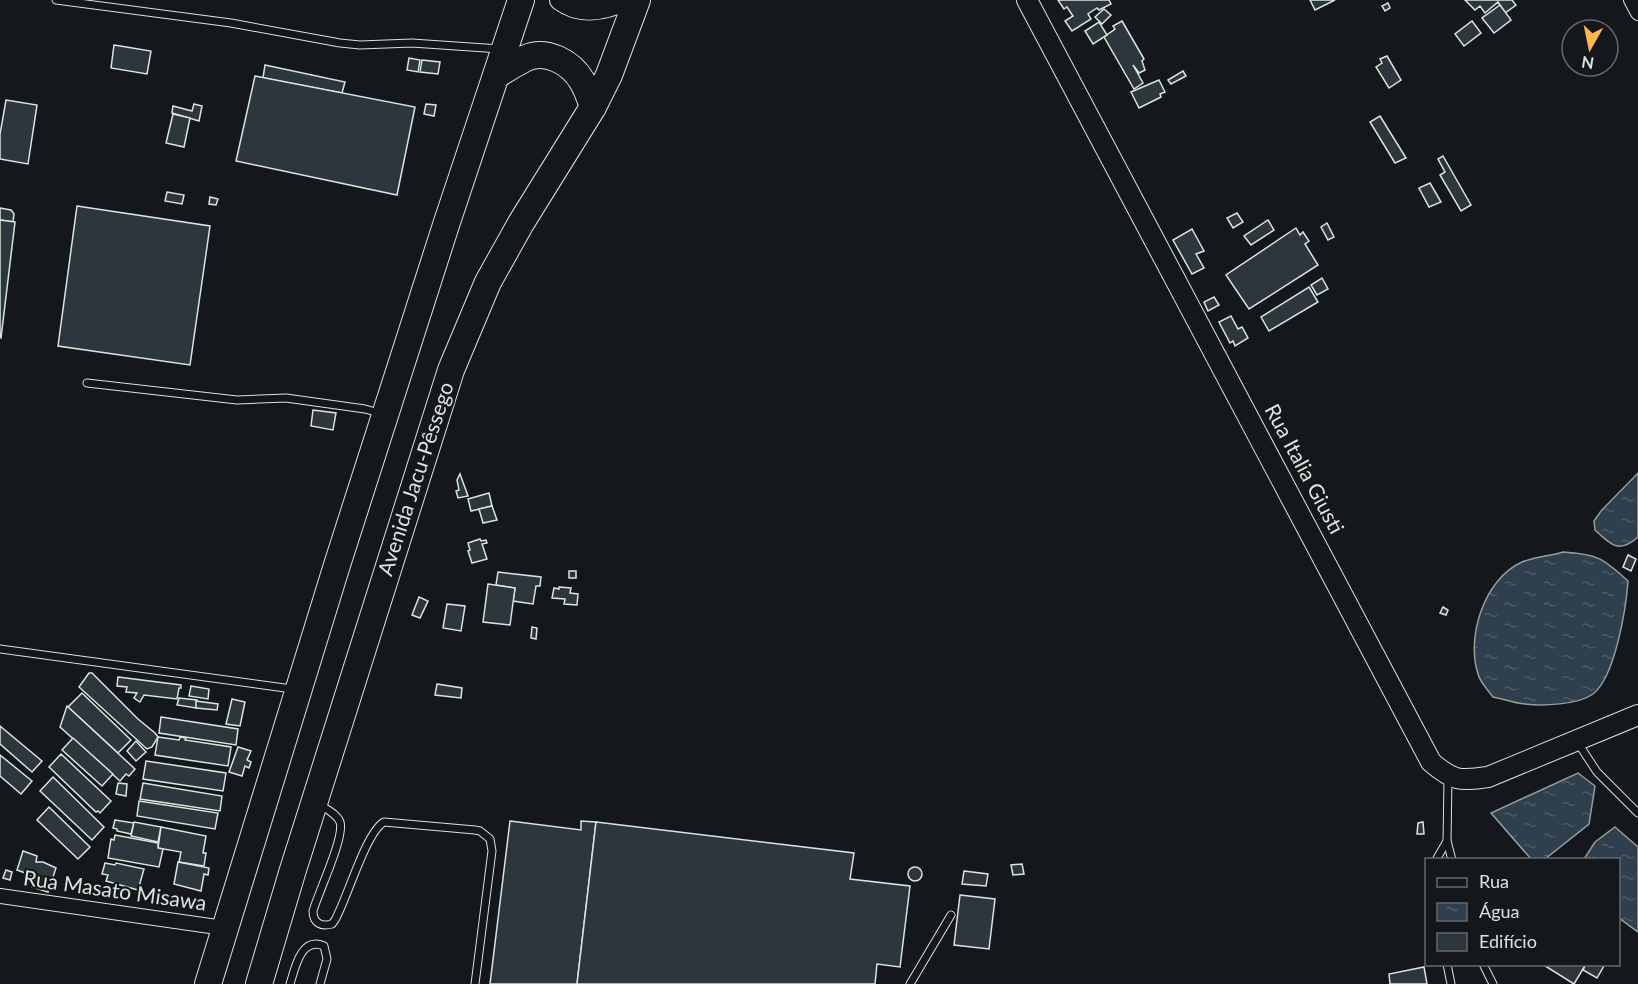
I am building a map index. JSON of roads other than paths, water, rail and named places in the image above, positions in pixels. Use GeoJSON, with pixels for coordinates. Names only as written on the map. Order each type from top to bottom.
{"type":"FeatureCollection","features":[{"type":"Feature","properties":{"kind":"highway"},"geometry":{"type":"LineString","coordinates":[[208,984],[385,415],[521,0]]}},
{"type":"Feature","properties":{"kind":"highway","name":"Avenida Jacu-Pêssego"},"geometry":{"type":"LineString","coordinates":[[258,984],[451,370],[488,282],[593,107],[609,75],[637,0]]}},
{"type":"Feature","properties":{"kind":"highway"},"geometry":{"type":"LineString","coordinates":[[497,75],[532,56],[553,57],[561,60],[576,72],[593,107]]}},
{"type":"Feature","properties":{"kind":"street"},"geometry":{"type":"LineString","coordinates":[[560,0],[570,6],[588,10],[626,0]]}},
{"type":"Feature","properties":{"kind":"street","name":"Rua Italia Giusti"},"geometry":{"type":"LineString","coordinates":[[1027,0],[1431,762],[1448,776]]}},
{"type":"Feature","properties":{"kind":"street"},"geometry":{"type":"LineString","coordinates":[[1631,0],[1638,13]]}},
{"type":"Feature","properties":{"kind":"street"},"geometry":{"type":"LineString","coordinates":[[1448,776],[1466,780],[1488,777],[1638,715]]}},
{"type":"Feature","properties":{"kind":"street","name":"Rua Masato Misawa"},"geometry":{"type":"LineString","coordinates":[[0,896],[224,928]]}},
{"type":"Feature","properties":{"kind":"lane"},"geometry":{"type":"LineString","coordinates":[[56,0],[231,22],[340,43],[360,45],[412,43],[505,50]]}},
{"type":"Feature","properties":{"kind":"lane"},"geometry":{"type":"LineString","coordinates":[[87,383],[237,400],[286,398],[365,409],[385,415]]}},
{"type":"Feature","properties":{"kind":"lane"},"geometry":{"type":"LineString","coordinates":[[0,649],[298,690]]}},
{"type":"Feature","properties":{"kind":"lane"},"geometry":{"type":"LineString","coordinates":[[1576,741],[1597,772],[1638,813]]}},
{"type":"Feature","properties":{"kind":"lane"},"geometry":{"type":"LineString","coordinates":[[1448,776],[1447,841],[1451,858]]}},
{"type":"Feature","properties":{"kind":"lane"},"geometry":{"type":"LineString","coordinates":[[314,801],[335,815],[340,827],[337,845],[313,911],[313,918],[321,925],[332,924],[335,920],[367,845],[380,824],[392,821],[480,831],[490,839],[492,851],[475,984]]}},
{"type":"Feature","properties":{"kind":"lane"},"geometry":{"type":"LineString","coordinates":[[1437,858],[1447,841]]}},
{"type":"Feature","properties":{"kind":"lane"},"geometry":{"type":"LineString","coordinates":[[910,984],[951,915]]}},
{"type":"Feature","properties":{"kind":"lane"},"geometry":{"type":"LineString","coordinates":[[290,984],[298,958],[308,945],[313,943],[324,946],[327,952],[320,984]]}},
{"type":"Feature","properties":{"kind":"lane"},"geometry":{"type":"LineString","coordinates":[[1447,966],[1451,984]]}},
{"type":"Feature","properties":{"kind":"lane"},"geometry":{"type":"LineString","coordinates":[[1484,966],[1493,984]]}},
{"type":"Feature","properties":{"kind":"water"},"geometry":{"type":"Polygon","coordinates":[[[1638,473],[1638,537],[1626,545],[1615,546],[1595,530],[1594,521],[1638,473]]]}},
{"type":"Feature","properties":{"kind":"water"},"geometry":{"type":"Polygon","coordinates":[[[1563,552],[1584,554],[1599,559],[1628,581],[1622,625],[1607,673],[1593,694],[1569,703],[1532,705],[1493,697],[1479,677],[1474,643],[1481,610],[1488,595],[1497,581],[1522,562],[1563,552]]]}},
{"type":"Feature","properties":{"kind":"water"},"geometry":{"type":"Polygon","coordinates":[[[1578,773],[1595,786],[1589,824],[1546,858],[1530,858],[1491,813],[1578,773]]]}},
{"type":"Feature","properties":{"kind":"water"},"geometry":{"type":"Polygon","coordinates":[[[1615,827],[1638,847],[1638,932],[1620,919],[1620,858],[1585,858],[1595,842],[1615,827]]]}}]}
